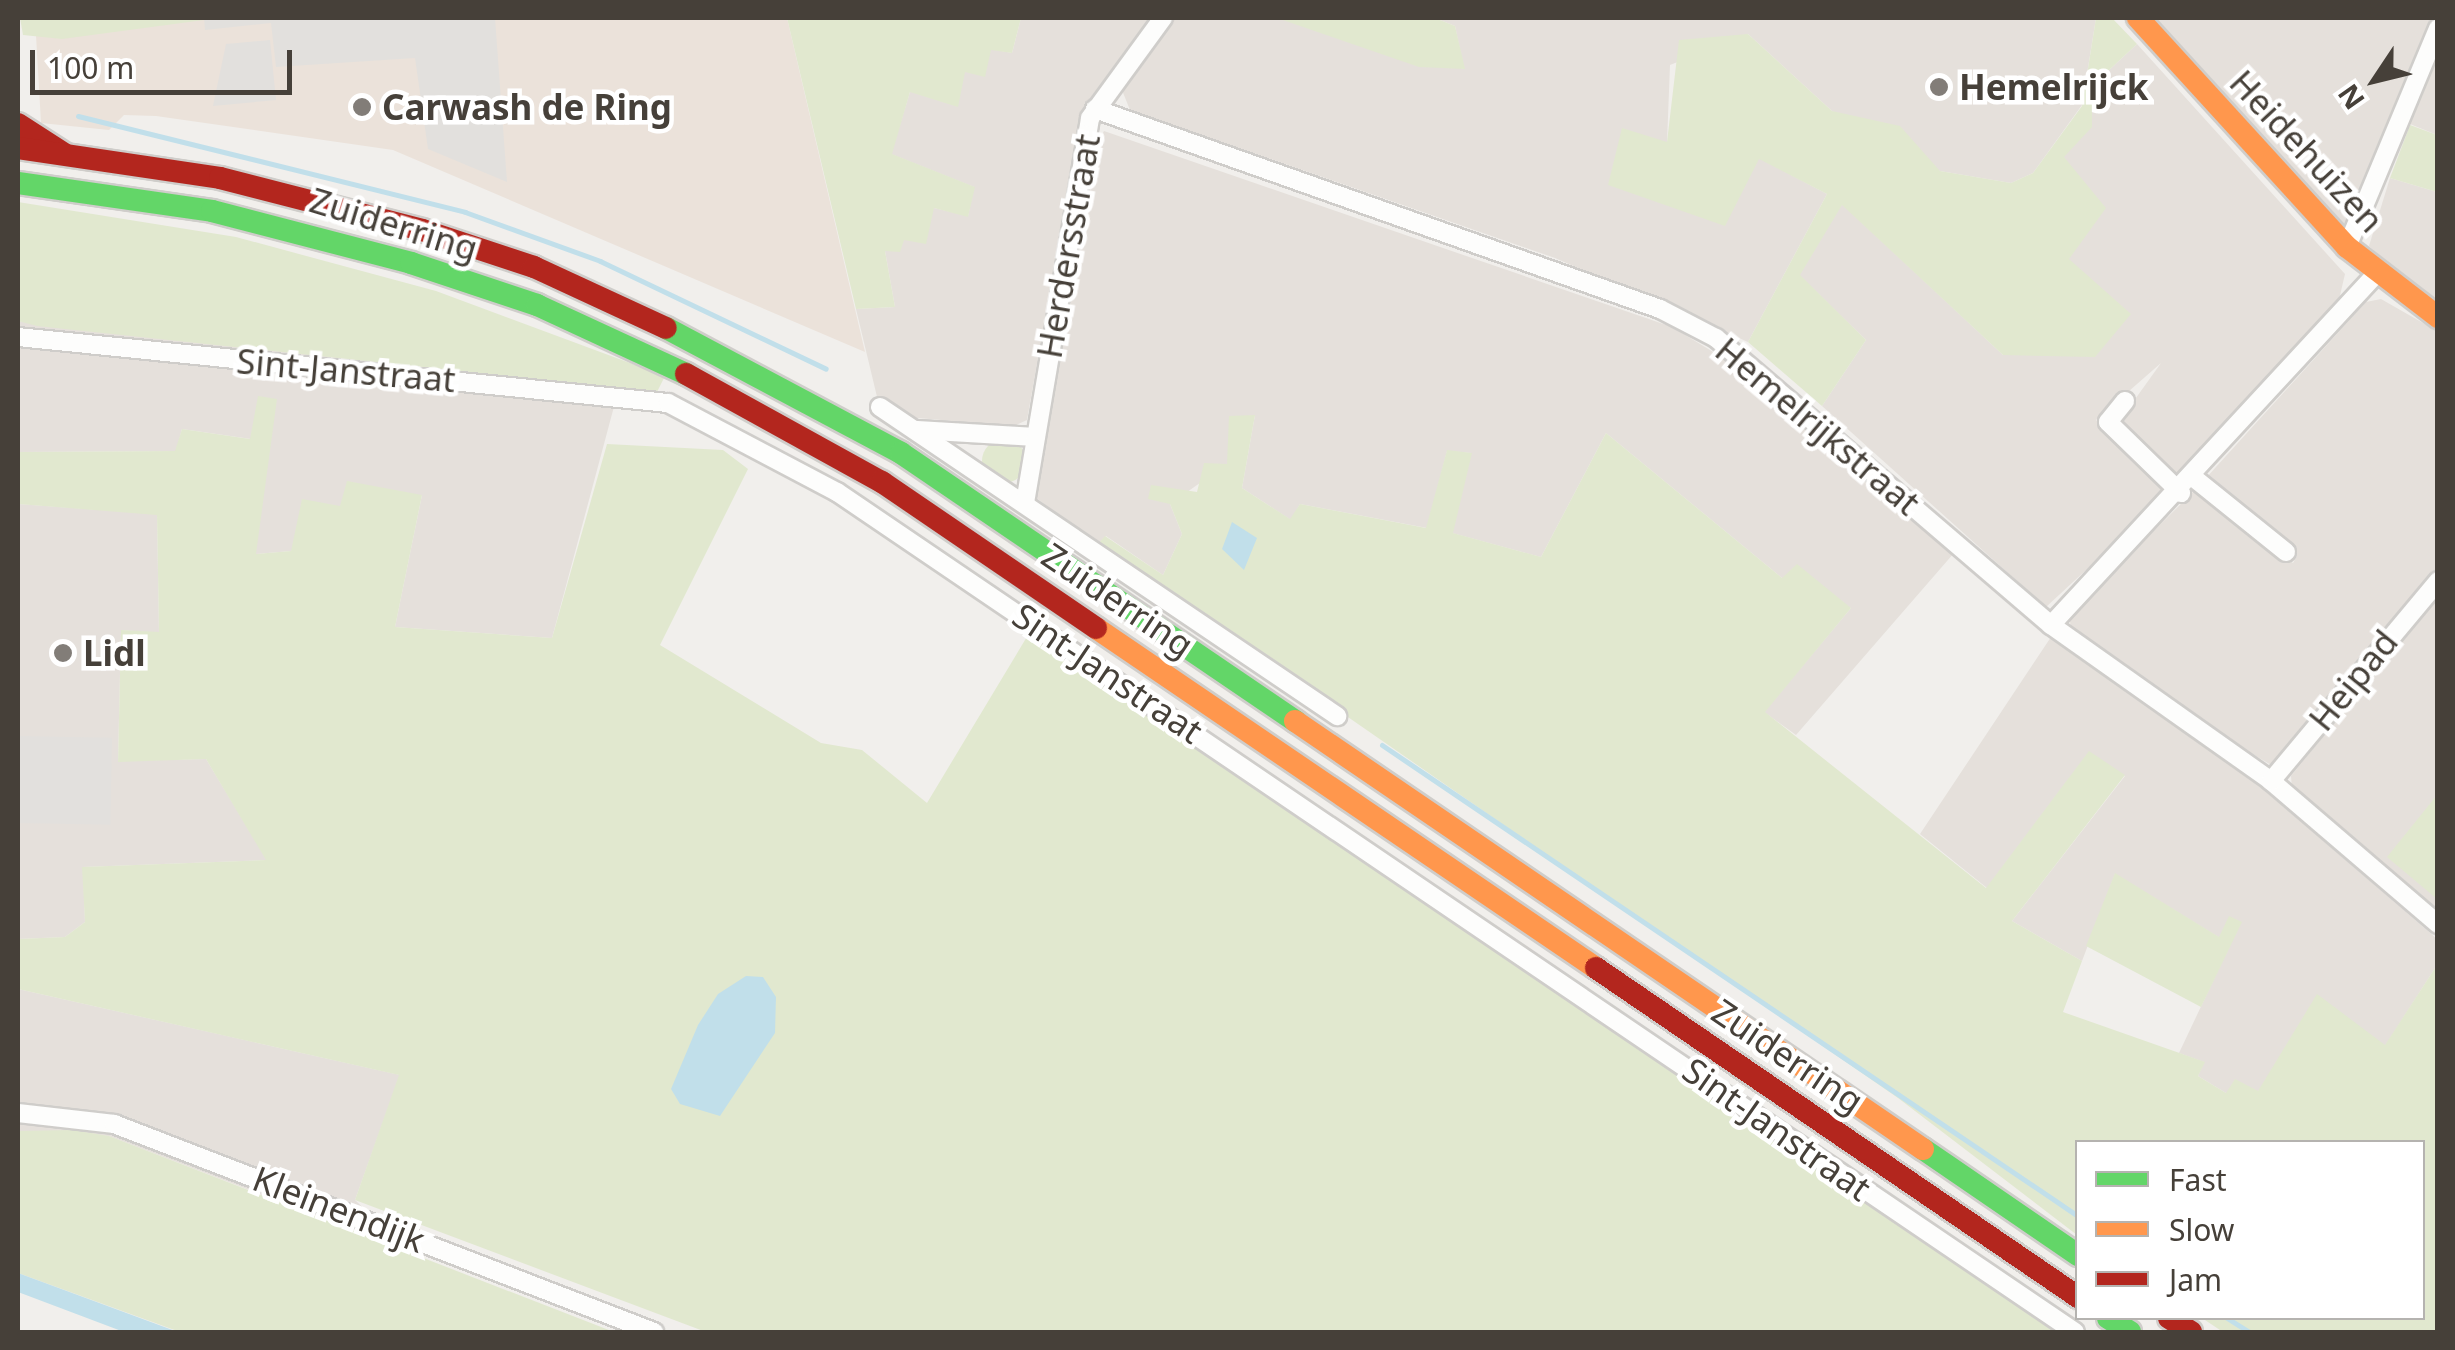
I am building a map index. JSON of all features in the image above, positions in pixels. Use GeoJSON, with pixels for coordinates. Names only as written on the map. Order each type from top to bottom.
{"type":"FeatureCollection","features":[{"type":"Feature","properties":{"kind":"main road","name":"Heidehuizen"},"geometry":{"type":"LineString","coordinates":[[2138,18],[2375,275],[2438,317]]}},
{"type":"Feature","properties":{"kind":"main road"},"geometry":{"type":"LineString","coordinates":[[18,124],[63,152]]}},
{"type":"Feature","properties":{"kind":"main road","name":"Zuiderring"},"geometry":{"type":"LineString","coordinates":[[18,148],[220,178],[422,230],[551,274],[759,370],[901,453],[2075,1253]]}},
{"type":"Feature","properties":{"kind":"main road","name":"Zuiderring"},"geometry":{"type":"LineString","coordinates":[[18,183],[212,211],[411,263],[537,306],[738,398],[882,482],[2075,1294]]}},
{"type":"Feature","properties":{"kind":"street","name":"Herdersstraat"},"geometry":{"type":"LineString","coordinates":[[1025,502],[1095,109],[1163,18]]}},
{"type":"Feature","properties":{"kind":"street"},"geometry":{"type":"LineString","coordinates":[[2347,247],[2438,28]]}},
{"type":"Feature","properties":{"kind":"street","name":"Hemelrijkstraat"},"geometry":{"type":"LineString","coordinates":[[1095,109],[1660,309],[1716,338],[2051,624],[2271,781],[2438,924]]}},
{"type":"Feature","properties":{"kind":"street"},"geometry":{"type":"LineString","coordinates":[[2051,624],[2181,493],[2375,275]]}},
{"type":"Feature","properties":{"kind":"street","name":"Sint-Janstraat"},"geometry":{"type":"LineString","coordinates":[[18,337],[668,403],[837,492],[2075,1332]]}},
{"type":"Feature","properties":{"kind":"street"},"geometry":{"type":"LineString","coordinates":[[2125,402],[2108,422],[2181,493]]}},
{"type":"Feature","properties":{"kind":"street"},"geometry":{"type":"LineString","coordinates":[[880,407],[1337,716]]}},
{"type":"Feature","properties":{"kind":"street"},"geometry":{"type":"LineString","coordinates":[[917,430],[1036,437]]}},
{"type":"Feature","properties":{"kind":"street"},"geometry":{"type":"LineString","coordinates":[[2194,478],[2286,552]]}},
{"type":"Feature","properties":{"kind":"street","name":"Heipad"},"geometry":{"type":"LineString","coordinates":[[2271,781],[2438,582]]}},
{"type":"Feature","properties":{"kind":"street","name":"Kleinendijk"},"geometry":{"type":"LineString","coordinates":[[18,1114],[114,1124],[654,1332]]}},
{"type":"Feature","properties":{"kind":"shaded area"},"geometry":{"type":"Polygon","coordinates":[[[35,18],[787,18],[865,352],[393,150],[156,116],[124,115],[109,130],[41,123],[35,18]]]}},
{"type":"Feature","properties":{"kind":"shaded area"},"geometry":{"type":"Polygon","coordinates":[[[204,18],[495,18],[507,182],[428,149],[415,58],[276,67],[271,23],[205,30],[204,18]]]}},
{"type":"Feature","properties":{"kind":"shaded area"},"geometry":{"type":"Polygon","coordinates":[[[1021,18],[1150,18],[1082,111],[1027,420],[1014,426],[905,417],[878,401],[856,309],[895,307],[885,251],[934,208],[968,216],[974,187],[891,154],[910,92],[965,71],[991,49],[1012,53],[1021,18]]]}},
{"type":"Feature","properties":{"kind":"shaded area"},"geometry":{"type":"Polygon","coordinates":[[[1175,18],[1277,18],[1464,69],[1455,26],[1435,18],[2096,18],[2082,105],[2033,173],[2011,183],[1940,171],[1832,111],[1748,34],[1670,65],[1667,143],[1609,185],[1759,158],[1827,194],[1748,342],[1555,258],[1130,110],[1122,90],[1175,18]]]}},
{"type":"Feature","properties":{"kind":"shaded area"},"geometry":{"type":"Polygon","coordinates":[[[2148,18],[2431,18],[2353,221],[2339,224],[2148,18]]]}},
{"type":"Feature","properties":{"kind":"shaded area"},"geometry":{"type":"Polygon","coordinates":[[[270,40],[276,100],[213,106],[226,44],[270,40]]]}},
{"type":"Feature","properties":{"kind":"shaded area"},"geometry":{"type":"Polygon","coordinates":[[[2137,44],[2345,274],[2338,304],[2180,482],[2118,423],[2161,363],[2096,420],[2167,495],[2046,607],[1822,406],[1866,340],[1799,275],[1842,204],[2003,355],[2069,259],[2063,157],[2092,86],[2137,44]]]}},
{"type":"Feature","properties":{"kind":"shaded area"},"geometry":{"type":"Polygon","coordinates":[[[2437,54],[2437,135],[2410,124],[2437,54]]]}},
{"type":"Feature","properties":{"kind":"shaded area"},"geometry":{"type":"Polygon","coordinates":[[[1104,131],[1672,327],[1738,367],[1954,553],[1796,735],[1764,712],[1851,608],[1782,578],[1606,433],[1541,557],[1452,533],[1471,453],[1447,451],[1427,528],[1300,504],[1291,520],[1242,488],[1255,415],[1227,464],[1170,504],[1182,534],[1163,575],[1106,536],[1098,544],[1035,497],[1092,152],[1104,131]]]}},
{"type":"Feature","properties":{"kind":"shaded area"},"geometry":{"type":"Polygon","coordinates":[[[2390,178],[2437,192],[2437,306],[2369,246],[2390,178]]]}},
{"type":"Feature","properties":{"kind":"shaded area"},"geometry":{"type":"Polygon","coordinates":[[[2381,299],[2437,331],[2437,569],[2271,765],[2167,702],[2071,628],[2069,615],[2196,489],[2293,563],[2297,556],[2206,478],[2366,302],[2381,299]]]}},
{"type":"Feature","properties":{"kind":"shaded area"},"geometry":{"type":"Polygon","coordinates":[[[18,321],[619,388],[552,638],[395,627],[422,495],[340,506],[291,551],[256,554],[251,439],[182,429],[176,451],[18,452],[18,321]]]}},
{"type":"Feature","properties":{"kind":"shaded area"},"geometry":{"type":"Polygon","coordinates":[[[18,504],[157,514],[159,633],[121,630],[118,761],[206,759],[267,860],[83,867],[85,922],[65,937],[18,939],[18,504]]]}},
{"type":"Feature","properties":{"kind":"shaded area"},"geometry":{"type":"Polygon","coordinates":[[[2437,596],[2437,911],[2292,788],[2291,776],[2437,596]]]}},
{"type":"Feature","properties":{"kind":"shaded area"},"geometry":{"type":"Polygon","coordinates":[[[2051,637],[2260,786],[2437,939],[2437,965],[2385,1046],[2258,1091],[2226,1093],[2198,1076],[2204,1062],[2179,1053],[2241,922],[2220,938],[2115,874],[2082,961],[2012,921],[2125,776],[2089,752],[1987,888],[1920,834],[2051,637]]]}},
{"type":"Feature","properties":{"kind":"shaded area"},"geometry":{"type":"Polygon","coordinates":[[[18,736],[112,738],[110,825],[18,823],[18,736]]]}},
{"type":"Feature","properties":{"kind":"shaded area"},"geometry":{"type":"Polygon","coordinates":[[[18,989],[400,1075],[355,1200],[408,1251],[109,1136],[18,1131],[18,989]]]}},
{"type":"Feature","properties":{"kind":"green space"},"geometry":{"type":"Polygon","coordinates":[[[20,18],[204,20],[62,39],[23,35],[20,18]]]}},
{"type":"Feature","properties":{"kind":"green space"},"geometry":{"type":"Polygon","coordinates":[[[787,18],[1021,18],[1012,53],[991,50],[985,77],[965,72],[958,107],[910,92],[892,154],[975,187],[968,217],[934,208],[926,244],[904,240],[900,252],[885,251],[895,307],[856,309],[787,18]]]}},
{"type":"Feature","properties":{"kind":"green space"},"geometry":{"type":"Polygon","coordinates":[[[1277,18],[1435,18],[1455,26],[1465,69],[1419,67],[1277,18]]]}},
{"type":"Feature","properties":{"kind":"green space"},"geometry":{"type":"Polygon","coordinates":[[[2096,18],[2112,18],[2137,44],[2092,86],[2092,127],[2064,157],[2106,208],[2069,259],[2131,314],[2095,357],[2003,355],[1842,205],[1800,275],[1866,340],[1822,406],[1748,342],[1827,194],[1759,159],[1725,226],[1608,185],[1622,128],[1667,142],[1679,40],[1748,34],[1832,111],[1900,126],[1940,171],[2011,183],[2033,173],[2082,106],[2096,18]]]}},
{"type":"Feature","properties":{"kind":"green space"},"geometry":{"type":"Polygon","coordinates":[[[2410,125],[2437,135],[2437,192],[2390,178],[2410,125]]]}},
{"type":"Feature","properties":{"kind":"green space"},"geometry":{"type":"Polygon","coordinates":[[[18,202],[236,237],[436,291],[665,376],[657,392],[18,321],[18,202]]]}},
{"type":"Feature","properties":{"kind":"green space"},"geometry":{"type":"Polygon","coordinates":[[[258,396],[277,399],[256,554],[291,551],[302,499],[340,506],[347,481],[422,495],[395,627],[552,638],[607,444],[723,450],[748,469],[660,645],[821,743],[862,750],[927,803],[1031,630],[2057,1332],[706,1332],[355,1200],[399,1075],[18,989],[18,939],[65,937],[85,922],[82,867],[266,860],[206,759],[118,762],[121,630],[159,632],[157,515],[18,504],[18,452],[175,451],[182,429],[250,439],[258,396]]]}},
{"type":"Feature","properties":{"kind":"green space"},"geometry":{"type":"Polygon","coordinates":[[[1255,415],[1242,488],[1290,519],[1300,504],[1426,528],[1447,450],[1472,453],[1453,533],[1541,557],[1606,433],[1782,578],[1797,564],[1851,608],[1765,712],[1986,888],[2089,751],[2125,775],[2012,921],[2082,961],[2063,1012],[2205,1062],[2198,1076],[2226,1093],[2235,1079],[2258,1091],[2317,994],[2385,1045],[2437,965],[2437,1332],[2223,1332],[2205,1320],[2425,1320],[2425,1140],[2075,1140],[2075,1233],[1898,1098],[1098,544],[1105,536],[1163,575],[1182,534],[1170,504],[1148,499],[1151,485],[1197,492],[1204,463],[1227,464],[1229,416],[1255,415]]]}},
{"type":"Feature","properties":{"kind":"green space"},"geometry":{"type":"Polygon","coordinates":[[[1004,439],[1020,445],[1026,461],[1020,477],[1004,483],[988,477],[982,461],[988,445],[1004,439]]]}},
{"type":"Feature","properties":{"kind":"green space"},"geometry":{"type":"Polygon","coordinates":[[[2437,795],[2437,899],[2387,857],[2437,795]]]}},
{"type":"Feature","properties":{"kind":"green space"},"geometry":{"type":"Polygon","coordinates":[[[2115,873],[2219,937],[2229,916],[2242,922],[2201,1007],[2086,946],[2115,873]]]}},
{"type":"Feature","properties":{"kind":"green space"},"geometry":{"type":"Polygon","coordinates":[[[72,1130],[109,1136],[614,1332],[180,1332],[18,1273],[18,1131],[72,1130]]]}},
{"type":"Feature","properties":{"kind":"water"},"geometry":{"type":"Polygon","coordinates":[[[1232,522],[1257,538],[1244,570],[1222,549],[1232,522]]]}},
{"type":"Feature","properties":{"kind":"water"},"geometry":{"type":"Polygon","coordinates":[[[746,976],[763,977],[776,997],[775,1033],[720,1116],[680,1104],[671,1089],[698,1025],[718,994],[746,976]]]}},
{"type":"Feature","properties":{"kind":"water"},"geometry":{"type":"Polygon","coordinates":[[[18,1273],[178,1332],[124,1332],[18,1292],[18,1273]]]}},
{"type":"Feature","properties":{"kind":"waterway"},"geometry":{"type":"LineString","coordinates":[[78,116],[465,212],[600,261],[826,369]]}},
{"type":"Feature","properties":{"kind":"waterway"},"geometry":{"type":"LineString","coordinates":[[1382,745],[2075,1214]]}},
{"type":"Feature","properties":{"kind":"waterway"},"geometry":{"type":"LineString","coordinates":[[2230,1320],[2249,1332]]}},
{"type":"Feature","properties":{"kind":"traffic: fast"},"geometry":{"type":"LineString","coordinates":[[18,183],[212,211],[411,263],[537,305],[686,374]]}},
{"type":"Feature","properties":{"kind":"traffic: fast"},"geometry":{"type":"LineString","coordinates":[[666,328],[901,453],[1295,721]]}},
{"type":"Feature","properties":{"kind":"traffic: fast"},"geometry":{"type":"LineString","coordinates":[[1923,1149],[2075,1253]]}},
{"type":"Feature","properties":{"kind":"traffic: fast"},"geometry":{"type":"LineString","coordinates":[[2111,1320],[2130,1332]]}},
{"type":"Feature","properties":{"kind":"traffic: slow"},"geometry":{"type":"LineString","coordinates":[[2138,18],[2347,247],[2438,317]]}},
{"type":"Feature","properties":{"kind":"traffic: slow"},"geometry":{"type":"LineString","coordinates":[[1096,628],[1596,968]]}},
{"type":"Feature","properties":{"kind":"traffic: slow"},"geometry":{"type":"LineString","coordinates":[[1295,721],[1923,1149]]}},
{"type":"Feature","properties":{"kind":"traffic: jam"},"geometry":{"type":"LineString","coordinates":[[18,124],[63,153]]}},
{"type":"Feature","properties":{"kind":"traffic: jam"},"geometry":{"type":"LineString","coordinates":[[18,148],[220,178],[422,230],[534,267],[666,328]]}},
{"type":"Feature","properties":{"kind":"traffic: jam"},"geometry":{"type":"LineString","coordinates":[[686,374],[882,482],[1096,628]]}},
{"type":"Feature","properties":{"kind":"traffic: jam"},"geometry":{"type":"LineString","coordinates":[[1596,968],[2075,1295]]}},
{"type":"Feature","properties":{"kind":"traffic: jam"},"geometry":{"type":"LineString","coordinates":[[2172,1320],[2191,1332]]}},
{"type":"Feature","properties":{"kind":"place","name":"Hemelrijck"},"geometry":{"type":"Point","coordinates":[1939,87]}},
{"type":"Feature","properties":{"kind":"place","name":"Carwash de Ring"},"geometry":{"type":"Point","coordinates":[362,107]}},
{"type":"Feature","properties":{"kind":"place","name":"Lidl"},"geometry":{"type":"Point","coordinates":[63,653]}}]}
